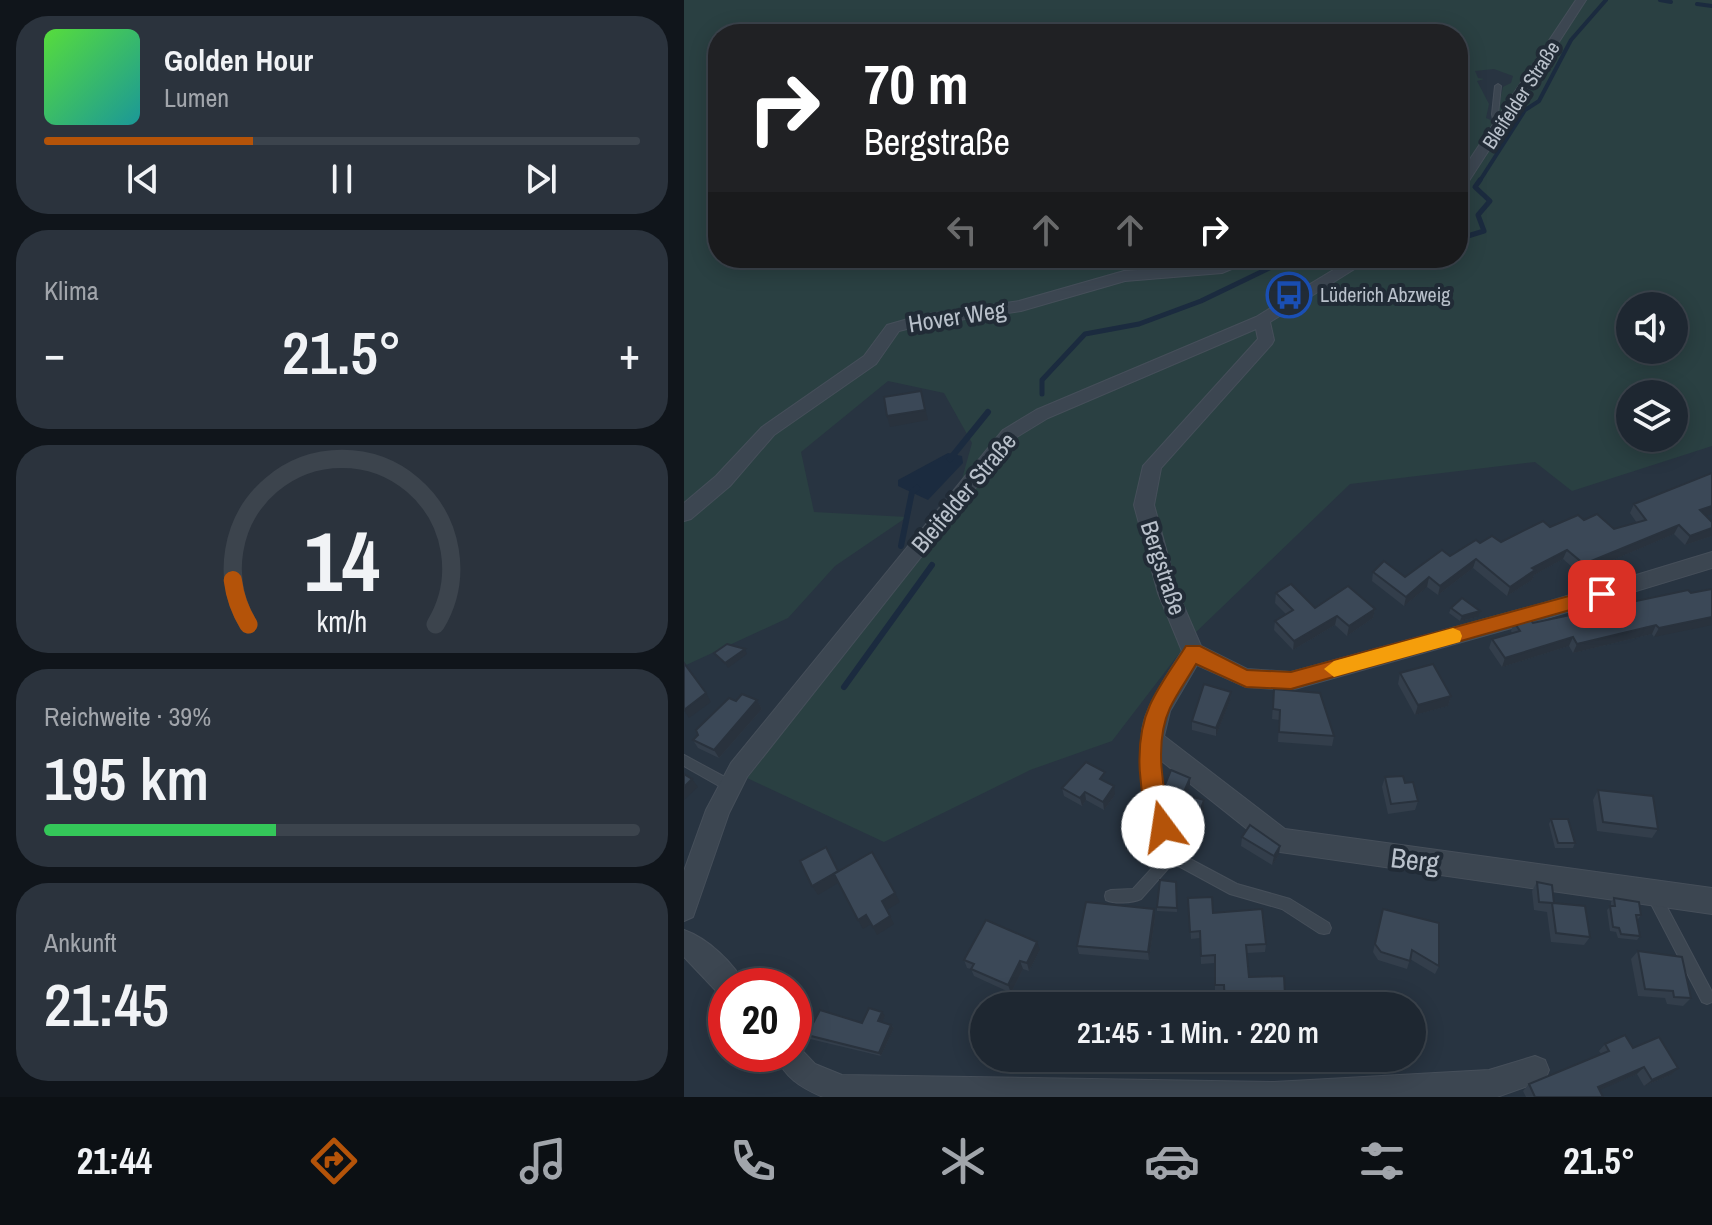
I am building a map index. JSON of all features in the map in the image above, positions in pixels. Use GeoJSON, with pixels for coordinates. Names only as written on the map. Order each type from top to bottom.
{"type":"FeatureCollection","features":[{"type":"Feature","properties":{"kind":"street","name":"Bleifelder Straße"},"geometry":{"type":"LineString","coordinates":[[1468,173],[1581,0]]}},
{"type":"Feature","properties":{"kind":"street","name":"Hover Weg"},"geometry":{"type":"LineString","coordinates":[[684,514],[723,481],[768,431],[870,360],[893,328],[922,320],[1021,306],[1124,276],[1222,268]]}},
{"type":"Feature","properties":{"kind":"street","name":"Bleifelder Straße"},"geometry":{"type":"LineString","coordinates":[[684,908],[705,843],[739,770],[1009,434],[1054,409],[1262,320],[1348,268]]}},
{"type":"Feature","properties":{"kind":"street","name":"Bergstraße"},"geometry":{"type":"LineString","coordinates":[[1193,652],[1168,593],[1144,505],[1152,466],[1266,340],[1262,320]]}},
{"type":"Feature","properties":{"kind":"street"},"geometry":{"type":"LineString","coordinates":[[1152,740],[1159,709],[1193,652],[1216,666],[1246,678],[1291,681],[1544,611],[1712,560]]}},
{"type":"Feature","properties":{"kind":"street","name":"Berg"},"geometry":{"type":"LineString","coordinates":[[1152,740],[1280,840],[1712,901]]}},
{"type":"Feature","properties":{"kind":"street"},"geometry":{"type":"LineString","coordinates":[[684,943],[692,946],[713,968]]}},
{"type":"Feature","properties":{"kind":"street"},"geometry":{"type":"LineString","coordinates":[[803,1072],[841,1090],[1274,1097],[1489,1085],[1535,1070]]}},
{"type":"Feature","properties":{"kind":"lane"},"geometry":{"type":"LineString","coordinates":[[1498,86],[1495,114],[1498,130]]}},
{"type":"Feature","properties":{"kind":"lane"},"geometry":{"type":"LineString","coordinates":[[1152,740],[1153,799],[1172,856],[1235,890],[1285,903],[1324,928]]}},
{"type":"Feature","properties":{"kind":"lane"},"geometry":{"type":"LineString","coordinates":[[684,760],[730,786]]}},
{"type":"Feature","properties":{"kind":"lane"},"geometry":{"type":"LineString","coordinates":[[1111,896],[1136,895],[1172,856]]}},
{"type":"Feature","properties":{"kind":"lane"},"geometry":{"type":"LineString","coordinates":[[1651,891],[1707,997]]}},
{"type":"Feature","properties":{"kind":"green space"},"geometry":{"type":"Polygon","coordinates":[[[684,0],[1712,0],[1712,446],[1572,491],[1535,462],[1350,484],[1194,634],[1112,741],[1030,770],[884,842],[747,778],[955,504],[972,443],[944,393],[888,381],[801,452],[814,512],[907,517],[835,566],[788,618],[684,666],[684,0]],[[1494,69],[1475,71],[1478,78],[1484,79],[1477,81],[1489,104],[1486,118],[1495,122],[1503,87],[1511,83],[1513,76],[1494,69]]]}},
{"type":"Feature","properties":{"kind":"water"},"geometry":{"type":"Polygon","coordinates":[[[948,453],[962,456],[963,463],[928,500],[898,486],[898,480],[948,453]]]}},
{"type":"Feature","properties":{"kind":"building"},"geometry":{"type":"Polygon","coordinates":[[[921,391],[925,410],[887,416],[884,397],[921,391]]]}},
{"type":"Feature","properties":{"kind":"building"},"geometry":{"type":"Polygon","coordinates":[[[1712,473],[1712,506],[1700,510],[1712,522],[1712,528],[1690,536],[1679,525],[1584,564],[1567,550],[1532,568],[1535,570],[1510,587],[1476,559],[1440,586],[1429,577],[1406,597],[1373,572],[1384,561],[1405,577],[1442,550],[1450,556],[1476,540],[1480,543],[1492,536],[1501,542],[1543,521],[1550,527],[1578,515],[1584,520],[1597,514],[1614,529],[1646,520],[1634,504],[1712,473]]]}},
{"type":"Feature","properties":{"kind":"building"},"geometry":{"type":"Polygon","coordinates":[[[1291,584],[1315,608],[1348,586],[1375,609],[1349,626],[1337,616],[1294,641],[1275,621],[1293,610],[1276,593],[1291,584]]]}},
{"type":"Feature","properties":{"kind":"building"},"geometry":{"type":"Polygon","coordinates":[[[1712,589],[1712,617],[1659,628],[1656,625],[1577,644],[1573,637],[1505,658],[1492,639],[1520,631],[1514,622],[1529,618],[1533,623],[1688,590],[1691,593],[1712,589]]]}},
{"type":"Feature","properties":{"kind":"building"},"geometry":{"type":"Polygon","coordinates":[[[1462,598],[1480,611],[1462,616],[1451,608],[1462,598]]]}},
{"type":"Feature","properties":{"kind":"building"},"geometry":{"type":"Polygon","coordinates":[[[727,644],[745,649],[725,663],[714,653],[727,644]]]}},
{"type":"Feature","properties":{"kind":"building"},"geometry":{"type":"Polygon","coordinates":[[[684,663],[706,693],[684,710],[684,663]]]}},
{"type":"Feature","properties":{"kind":"building"},"geometry":{"type":"Polygon","coordinates":[[[1433,664],[1451,696],[1418,705],[1400,673],[1433,664]]]}},
{"type":"Feature","properties":{"kind":"building"},"geometry":{"type":"Polygon","coordinates":[[[1204,684],[1231,692],[1216,728],[1192,721],[1204,684]]]}},
{"type":"Feature","properties":{"kind":"building"},"geometry":{"type":"Polygon","coordinates":[[[1274,689],[1320,693],[1334,736],[1279,732],[1280,710],[1273,709],[1274,689]]]}},
{"type":"Feature","properties":{"kind":"building"},"geometry":{"type":"Polygon","coordinates":[[[742,694],[757,700],[714,750],[693,740],[698,735],[696,730],[729,698],[736,701],[742,694]]]}},
{"type":"Feature","properties":{"kind":"building"},"geometry":{"type":"Polygon","coordinates":[[[1086,762],[1105,772],[1100,779],[1114,786],[1103,802],[1085,792],[1080,798],[1062,788],[1086,762]]]}},
{"type":"Feature","properties":{"kind":"building"},"geometry":{"type":"Polygon","coordinates":[[[1171,770],[1190,778],[1183,794],[1204,800],[1198,817],[1170,808],[1172,800],[1165,798],[1162,792],[1171,770]]]}},
{"type":"Feature","properties":{"kind":"building"},"geometry":{"type":"Polygon","coordinates":[[[684,774],[692,779],[684,787],[684,774]]]}},
{"type":"Feature","properties":{"kind":"building"},"geometry":{"type":"Polygon","coordinates":[[[1403,776],[1405,783],[1413,782],[1418,801],[1391,804],[1385,777],[1403,776]]]}},
{"type":"Feature","properties":{"kind":"building"},"geometry":{"type":"Polygon","coordinates":[[[1598,790],[1653,796],[1658,829],[1603,822],[1598,790]]]}},
{"type":"Feature","properties":{"kind":"building"},"geometry":{"type":"Polygon","coordinates":[[[1551,819],[1568,819],[1575,843],[1558,843],[1551,819]]]}},
{"type":"Feature","properties":{"kind":"building"},"geometry":{"type":"Polygon","coordinates":[[[1250,825],[1280,846],[1274,856],[1242,837],[1250,825]]]}},
{"type":"Feature","properties":{"kind":"building"},"geometry":{"type":"Polygon","coordinates":[[[826,847],[838,871],[812,886],[800,861],[826,847]]]}},
{"type":"Feature","properties":{"kind":"building"},"geometry":{"type":"Polygon","coordinates":[[[872,852],[895,893],[882,901],[890,916],[873,927],[866,915],[858,920],[834,874],[872,852]]]}},
{"type":"Feature","properties":{"kind":"building"},"geometry":{"type":"Polygon","coordinates":[[[1160,880],[1176,882],[1177,908],[1157,907],[1160,880]]]}},
{"type":"Feature","properties":{"kind":"building"},"geometry":{"type":"Polygon","coordinates":[[[1537,882],[1552,885],[1554,903],[1585,906],[1590,937],[1556,933],[1552,903],[1539,902],[1537,882]]]}},
{"type":"Feature","properties":{"kind":"building"},"geometry":{"type":"Polygon","coordinates":[[[1212,897],[1213,913],[1262,909],[1266,944],[1246,945],[1249,977],[1284,976],[1285,992],[1224,992],[1224,985],[1215,985],[1215,955],[1201,956],[1200,931],[1190,932],[1188,898],[1212,897]]]}},
{"type":"Feature","properties":{"kind":"building"},"geometry":{"type":"Polygon","coordinates":[[[1614,898],[1639,902],[1641,915],[1636,915],[1640,936],[1621,934],[1619,928],[1613,927],[1610,906],[1615,906],[1614,898]]]}},
{"type":"Feature","properties":{"kind":"building"},"geometry":{"type":"Polygon","coordinates":[[[1086,902],[1154,909],[1148,952],[1077,946],[1086,902]]]}},
{"type":"Feature","properties":{"kind":"building"},"geometry":{"type":"Polygon","coordinates":[[[1383,909],[1439,923],[1439,966],[1412,950],[1410,961],[1381,952],[1375,944],[1383,909]]]}},
{"type":"Feature","properties":{"kind":"building"},"geometry":{"type":"Polygon","coordinates":[[[986,920],[1037,942],[1027,963],[1020,961],[1008,985],[971,969],[974,964],[964,960],[986,920]]]}},
{"type":"Feature","properties":{"kind":"building"},"geometry":{"type":"Polygon","coordinates":[[[1638,951],[1682,957],[1691,998],[1674,997],[1673,991],[1645,989],[1638,951]]]}},
{"type":"Feature","properties":{"kind":"building"},"geometry":{"type":"Polygon","coordinates":[[[869,1008],[882,1012],[878,1021],[891,1025],[879,1053],[812,1036],[812,1025],[820,1010],[862,1023],[869,1008]]]}},
{"type":"Feature","properties":{"kind":"building"},"geometry":{"type":"Polygon","coordinates":[[[1625,1035],[1633,1048],[1659,1037],[1678,1068],[1652,1080],[1644,1067],[1598,1087],[1603,1097],[1535,1097],[1529,1084],[1609,1051],[1605,1044],[1625,1035]]]}},
{"type":"Feature","properties":{"kind":"waterway"},"geometry":{"type":"LineString","coordinates":[[1479,182],[1525,110],[1539,101],[1571,40],[1606,0]]}},
{"type":"Feature","properties":{"kind":"waterway"},"geometry":{"type":"LineString","coordinates":[[1660,0],[1671,2]]}},
{"type":"Feature","properties":{"kind":"waterway"},"geometry":{"type":"LineString","coordinates":[[1697,4],[1712,6]]}},
{"type":"Feature","properties":{"kind":"waterway"},"geometry":{"type":"LineString","coordinates":[[1468,236],[1484,231],[1478,215],[1490,201],[1475,187],[1480,180]]}},
{"type":"Feature","properties":{"kind":"waterway"},"geometry":{"type":"LineString","coordinates":[[1042,394],[1042,380],[1085,334],[1139,324],[1201,301],[1269,268]]}},
{"type":"Feature","properties":{"kind":"waterway"},"geometry":{"type":"LineString","coordinates":[[950,459],[988,412]]}},
{"type":"Feature","properties":{"kind":"waterway"},"geometry":{"type":"LineString","coordinates":[[901,546],[912,492],[917,488]]}},
{"type":"Feature","properties":{"kind":"waterway"},"geometry":{"type":"LineString","coordinates":[[844,687],[932,565]]}},
{"type":"Feature","properties":{"kind":"slow traffic"},"geometry":{"type":"LineString","coordinates":[[1334,669],[1453,636]]}},
{"type":"Feature","properties":{"kind":"place","name":"Lüderich Abzweig"},"geometry":{"type":"Point","coordinates":[1289,295]}},
{"type":"Feature","properties":{"kind":"route"},"geometry":{"type":"LineString","coordinates":[[1163,827],[1153,799],[1152,740],[1159,709],[1193,652],[1216,666],[1246,678],[1291,681],[1602,594]]}}]}
